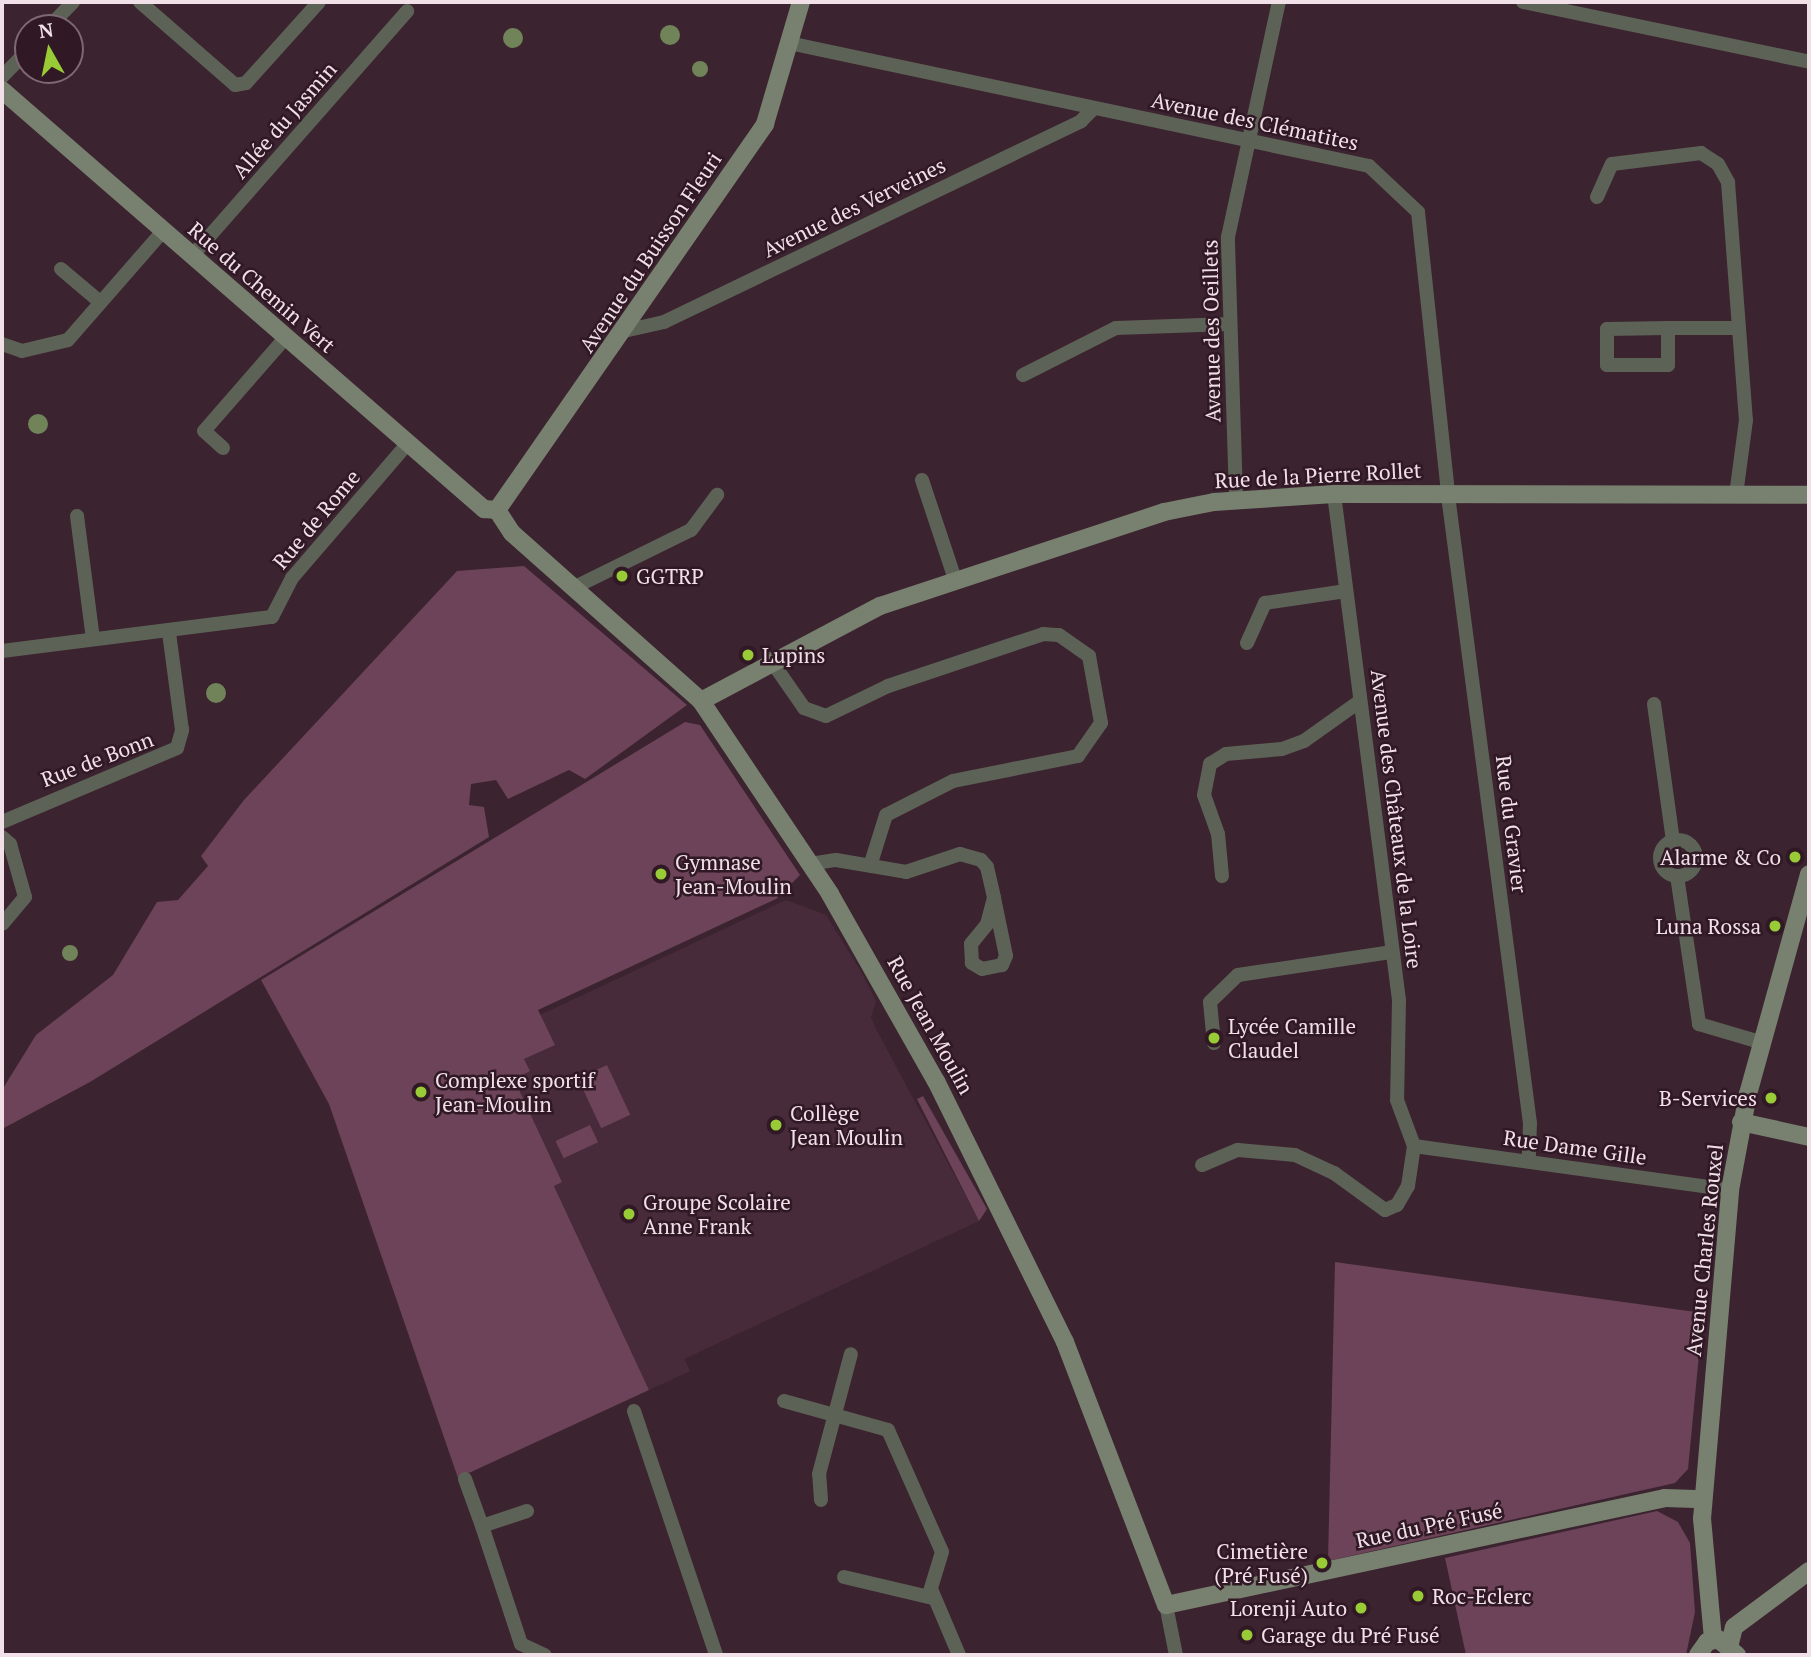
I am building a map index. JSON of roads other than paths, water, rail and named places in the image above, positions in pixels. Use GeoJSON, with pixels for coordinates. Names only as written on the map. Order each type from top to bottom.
{"type":"FeatureCollection","features":[{"type":"Feature","properties":{"kind":"street"},"geometry":{"type":"LineString","coordinates":[[140,2],[235,85],[246,83],[319,2]]}},
{"type":"Feature","properties":{"kind":"street","name":"Avenue du Buisson Fleuri"},"geometry":{"type":"LineString","coordinates":[[497,510],[624,331],[765,124],[802,2]]}},
{"type":"Feature","properties":{"kind":"street","name":"Avenue des Oeillets"},"geometry":{"type":"LineString","coordinates":[[1236,498],[1228,237],[1279,2]]}},
{"type":"Feature","properties":{"kind":"street"},"geometry":{"type":"LineString","coordinates":[[1523,2],[1809,62]]}},
{"type":"Feature","properties":{"kind":"street","name":"Allée du Jasmin"},"geometry":{"type":"LineString","coordinates":[[192,256],[407,11]]}},
{"type":"Feature","properties":{"kind":"street","name":"Avenue des Clématites"},"geometry":{"type":"LineString","coordinates":[[789,43],[1378,170],[1418,212],[1448,493]]}},
{"type":"Feature","properties":{"kind":"street","name":"Rue du Chemin Vert"},"geometry":{"type":"LineString","coordinates":[[2,90],[484,509],[497,510]]}},
{"type":"Feature","properties":{"kind":"street","name":"Avenue des Verveines"},"geometry":{"type":"LineString","coordinates":[[624,331],[664,322],[1081,121],[1094,108]]}},
{"type":"Feature","properties":{"kind":"street"},"geometry":{"type":"LineString","coordinates":[[1597,197],[1612,164],[1702,153],[1718,164],[1728,182],[1746,420],[1736,495]]}},
{"type":"Feature","properties":{"kind":"street"},"geometry":{"type":"LineString","coordinates":[[2,344],[22,351],[55,348],[163,232]]}},
{"type":"Feature","properties":{"kind":"street"},"geometry":{"type":"LineString","coordinates":[[61,269],[100,302]]}},
{"type":"Feature","properties":{"kind":"street"},"geometry":{"type":"LineString","coordinates":[[1023,375],[1116,328],[1230,324]]}},
{"type":"Feature","properties":{"kind":"street"},"geometry":{"type":"LineString","coordinates":[[1668,328],[1668,365],[1608,365],[1607,328],[1668,328],[1739,328]]}},
{"type":"Feature","properties":{"kind":"street"},"geometry":{"type":"LineString","coordinates":[[223,448],[204,431],[286,337]]}},
{"type":"Feature","properties":{"kind":"street","name":"Rue de Rome"},"geometry":{"type":"LineString","coordinates":[[2,651],[93,639],[169,633],[272,617],[292,578],[408,443]]}},
{"type":"Feature","properties":{"kind":"street"},"geometry":{"type":"LineString","coordinates":[[922,480],[956,582]]}},
{"type":"Feature","properties":{"kind":"street","name":"Rue de la Pierre Rollet"},"geometry":{"type":"LineString","coordinates":[[701,701],[770,659],[880,606],[1164,512],[1236,498],[1448,493],[1809,495]]}},
{"type":"Feature","properties":{"kind":"street","name":"Rue du Gravier"},"geometry":{"type":"LineString","coordinates":[[1448,493],[1530,1123],[1530,1161]]}},
{"type":"Feature","properties":{"kind":"street","name":"Avenue des Châteaux de la Loire"},"geometry":{"type":"LineString","coordinates":[[1334,494],[1400,1016],[1397,1100],[1414,1146]]}},
{"type":"Feature","properties":{"kind":"street"},"geometry":{"type":"LineString","coordinates":[[575,587],[691,530],[717,495]]}},
{"type":"Feature","properties":{"kind":"street","name":"Rue Jean Moulin"},"geometry":{"type":"LineString","coordinates":[[497,510],[512,533],[701,701],[810,864],[897,1009],[1014,1235],[1105,1437],[1166,1605],[1177,1655]]}},
{"type":"Feature","properties":{"kind":"street"},"geometry":{"type":"LineString","coordinates":[[77,516],[93,639]]}},
{"type":"Feature","properties":{"kind":"street"},"geometry":{"type":"LineString","coordinates":[[1247,643],[1265,603],[1346,591]]}},
{"type":"Feature","properties":{"kind":"street","name":"Rue de Bonn"},"geometry":{"type":"LineString","coordinates":[[2,822],[177,748],[182,730],[169,633]]}},
{"type":"Feature","properties":{"kind":"street"},"geometry":{"type":"LineString","coordinates":[[770,659],[804,708],[826,716],[888,685],[1043,634],[1059,635],[1089,656],[1101,723],[1078,756],[953,781],[886,815],[870,866]]}},
{"type":"Feature","properties":{"kind":"street"},"geometry":{"type":"LineString","coordinates":[[1222,876],[1218,834],[1204,795],[1210,764],[1226,754],[1282,750],[1304,741],[1360,701]]}},
{"type":"Feature","properties":{"kind":"street"},"geometry":{"type":"LineString","coordinates":[[1654,704],[1673,841],[1660,857],[1663,868],[1677,876]]}},
{"type":"Feature","properties":{"kind":"street"},"geometry":{"type":"LineString","coordinates":[[2,837],[10,844],[25,897],[2,924]]}},
{"type":"Feature","properties":{"kind":"street"},"geometry":{"type":"LineString","coordinates":[[1673,841],[1685,842],[1695,856],[1693,868],[1677,876]]}},
{"type":"Feature","properties":{"kind":"street"},"geometry":{"type":"LineString","coordinates":[[810,864],[828,859],[906,872],[971,855],[987,867],[994,898]]}},
{"type":"Feature","properties":{"kind":"street","name":"Avenue Charles Rouxel"},"geometry":{"type":"LineString","coordinates":[[1726,1646],[1703,1499],[1730,1190],[1741,1122],[1804,914],[1809,874]]}},
{"type":"Feature","properties":{"kind":"street"},"geometry":{"type":"LineString","coordinates":[[1677,876],[1699,1024],[1763,1043]]}},
{"type":"Feature","properties":{"kind":"street"},"geometry":{"type":"LineString","coordinates":[[1214,1043],[1210,1002],[1238,975],[1392,952]]}},
{"type":"Feature","properties":{"kind":"street"},"geometry":{"type":"LineString","coordinates":[[1741,1122],[1809,1137]]}},
{"type":"Feature","properties":{"kind":"street"},"geometry":{"type":"LineString","coordinates":[[1202,1165],[1238,1150],[1295,1155],[1334,1173],[1385,1210],[1397,1205],[1408,1186],[1414,1146]]}},
{"type":"Feature","properties":{"kind":"street","name":"Rue Dame Gille"},"geometry":{"type":"LineString","coordinates":[[1414,1146],[1730,1190]]}},
{"type":"Feature","properties":{"kind":"street"},"geometry":{"type":"LineString","coordinates":[[821,1500],[819,1474],[850,1354]]}},
{"type":"Feature","properties":{"kind":"street"},"geometry":{"type":"LineString","coordinates":[[784,1401],[888,1430],[942,1552],[933,1598],[959,1655]]}},
{"type":"Feature","properties":{"kind":"street"},"geometry":{"type":"LineString","coordinates":[[634,1411],[716,1655]]}},
{"type":"Feature","properties":{"kind":"street"},"geometry":{"type":"LineString","coordinates":[[465,1479],[521,1644],[545,1655]]}},
{"type":"Feature","properties":{"kind":"street","name":"Rue du Pré Fusé"},"geometry":{"type":"LineString","coordinates":[[1166,1605],[1665,1497],[1703,1499]]}},
{"type":"Feature","properties":{"kind":"street"},"geometry":{"type":"LineString","coordinates":[[482,1526],[527,1511]]}},
{"type":"Feature","properties":{"kind":"street"},"geometry":{"type":"LineString","coordinates":[[1698,1655],[1726,1646],[1734,1627],[1809,1571]]}},
{"type":"Feature","properties":{"kind":"street"},"geometry":{"type":"LineString","coordinates":[[845,1577],[933,1598]]}},
{"type":"Feature","properties":{"kind":"place","name":"GGTRP"},"geometry":{"type":"Point","coordinates":[622,576]}},
{"type":"Feature","properties":{"kind":"place","name":"Lupins"},"geometry":{"type":"Point","coordinates":[748,655]}},
{"type":"Feature","properties":{"kind":"place","name":"Alarme & Co"},"geometry":{"type":"Point","coordinates":[1795,857]}},
{"type":"Feature","properties":{"kind":"place","name":"Gymnase Jean-Moulin"},"geometry":{"type":"Point","coordinates":[661,874]}},
{"type":"Feature","properties":{"kind":"place","name":"Luna Rossa"},"geometry":{"type":"Point","coordinates":[1775,926]}},
{"type":"Feature","properties":{"kind":"place","name":"Lycée Camille Claudel"},"geometry":{"type":"Point","coordinates":[1214,1038]}},
{"type":"Feature","properties":{"kind":"place","name":"Complexe sportif Jean-Moulin"},"geometry":{"type":"Point","coordinates":[421,1092]}},
{"type":"Feature","properties":{"kind":"place","name":"B-Services"},"geometry":{"type":"Point","coordinates":[1771,1098]}},
{"type":"Feature","properties":{"kind":"place","name":"Collège Jean Moulin"},"geometry":{"type":"Point","coordinates":[776,1125]}},
{"type":"Feature","properties":{"kind":"place","name":"Groupe Scolaire Anne Frank"},"geometry":{"type":"Point","coordinates":[629,1214]}},
{"type":"Feature","properties":{"kind":"place","name":"Cimetière (Pré Fusé)"},"geometry":{"type":"Point","coordinates":[1322,1563]}},
{"type":"Feature","properties":{"kind":"place","name":"Roc-Eclerc"},"geometry":{"type":"Point","coordinates":[1418,1596]}},
{"type":"Feature","properties":{"kind":"place","name":"Lorenji Auto"},"geometry":{"type":"Point","coordinates":[1361,1608]}},
{"type":"Feature","properties":{"kind":"place","name":"Garage du Pré Fusé"},"geometry":{"type":"Point","coordinates":[1247,1635]}}]}
